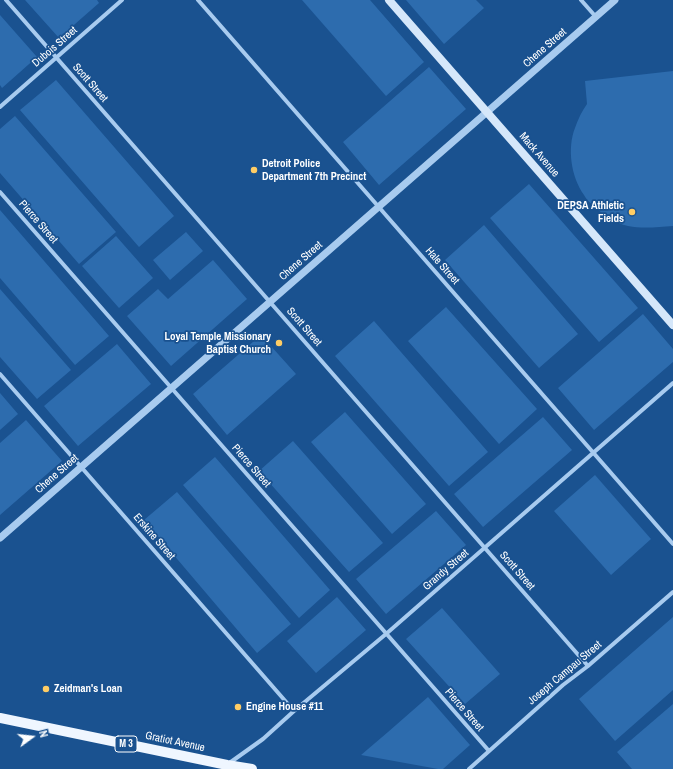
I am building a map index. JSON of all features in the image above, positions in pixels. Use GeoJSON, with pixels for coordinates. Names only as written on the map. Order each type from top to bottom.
{"type":"FeatureCollection","features":[{"type":"Feature","properties":{"kind":"main road","name":"Mack Avenue"},"geometry":{"type":"LineString","coordinates":[[390,0],[673,324]]}},
{"type":"Feature","properties":{"kind":"main road","name":"Gratiot Avenue"},"geometry":{"type":"LineString","coordinates":[[0,718],[226,767],[252,769]]}},
{"type":"Feature","properties":{"kind":"street","name":"Scott Street"},"geometry":{"type":"LineString","coordinates":[[6,0],[588,666]]}},
{"type":"Feature","properties":{"kind":"street","name":"Dubois Street"},"geometry":{"type":"LineString","coordinates":[[0,107],[122,0]]}},
{"type":"Feature","properties":{"kind":"street","name":"Hale Street"},"geometry":{"type":"LineString","coordinates":[[198,0],[673,544]]}},
{"type":"Feature","properties":{"kind":"street"},"geometry":{"type":"LineString","coordinates":[[581,0],[596,17]]}},
{"type":"Feature","properties":{"kind":"street","name":"Chene Street"},"geometry":{"type":"LineString","coordinates":[[0,538],[615,0]]}},
{"type":"Feature","properties":{"kind":"street","name":"Pierce Street"},"geometry":{"type":"LineString","coordinates":[[0,192],[489,751]]}},
{"type":"Feature","properties":{"kind":"street","name":"Erskine Street"},"geometry":{"type":"LineString","coordinates":[[0,374],[294,711]]}},
{"type":"Feature","properties":{"kind":"street","name":"Grandy Street"},"geometry":{"type":"LineString","coordinates":[[226,767],[263,739],[386,634],[673,383]]}},
{"type":"Feature","properties":{"kind":"street","name":"Joseph Campau Street"},"geometry":{"type":"LineString","coordinates":[[469,769],[673,592]]}},
{"type":"Feature","properties":{"kind":"shaded area"},"geometry":{"type":"Polygon","coordinates":[[[25,0],[97,0],[99,3],[59,38],[25,0]]]}},
{"type":"Feature","properties":{"kind":"shaded area"},"geometry":{"type":"Polygon","coordinates":[[[302,0],[370,0],[424,62],[386,96],[302,0]]]}},
{"type":"Feature","properties":{"kind":"shaded area"},"geometry":{"type":"Polygon","coordinates":[[[406,0],[476,0],[484,8],[444,44],[406,0]]]}},
{"type":"Feature","properties":{"kind":"shaded area"},"geometry":{"type":"Polygon","coordinates":[[[0,15],[37,57],[2,88],[0,85],[0,15]]]}},
{"type":"Feature","properties":{"kind":"shaded area"},"geometry":{"type":"Polygon","coordinates":[[[429,67],[466,109],[379,185],[343,142],[429,67]]]}},
{"type":"Feature","properties":{"kind":"shaded area"},"geometry":{"type":"Polygon","coordinates":[[[673,71],[673,226],[645,228],[623,225],[605,215],[588,201],[576,180],[573,171],[571,144],[576,125],[587,104],[585,81],[673,71]]]}},
{"type":"Feature","properties":{"kind":"shaded area"},"geometry":{"type":"Polygon","coordinates":[[[56,80],[174,216],[139,247],[20,110],[56,80]]]}},
{"type":"Feature","properties":{"kind":"shaded area"},"geometry":{"type":"Polygon","coordinates":[[[15,116],[116,232],[79,264],[0,173],[0,129],[15,116]]]}},
{"type":"Feature","properties":{"kind":"shaded area"},"geometry":{"type":"Polygon","coordinates":[[[529,184],[638,308],[599,342],[490,218],[529,184]]]}},
{"type":"Feature","properties":{"kind":"shaded area"},"geometry":{"type":"Polygon","coordinates":[[[0,210],[109,336],[75,365],[0,278],[0,210]]]}},
{"type":"Feature","properties":{"kind":"shaded area"},"geometry":{"type":"Polygon","coordinates":[[[484,225],[578,334],[539,368],[445,260],[484,225]]]}},
{"type":"Feature","properties":{"kind":"shaded area"},"geometry":{"type":"Polygon","coordinates":[[[186,232],[203,251],[170,280],[153,260],[186,232]]]}},
{"type":"Feature","properties":{"kind":"shaded area"},"geometry":{"type":"Polygon","coordinates":[[[116,236],[153,278],[119,308],[82,266],[116,236]]]}},
{"type":"Feature","properties":{"kind":"shaded area"},"geometry":{"type":"Polygon","coordinates":[[[213,260],[247,299],[171,366],[127,316],[158,289],[168,299],[213,260]]]}},
{"type":"Feature","properties":{"kind":"shaded area"},"geometry":{"type":"Polygon","coordinates":[[[0,289],[71,370],[37,399],[0,357],[0,289]]]}},
{"type":"Feature","properties":{"kind":"shaded area"},"geometry":{"type":"Polygon","coordinates":[[[446,307],[537,409],[499,444],[408,341],[446,307]]]}},
{"type":"Feature","properties":{"kind":"shaded area"},"geometry":{"type":"Polygon","coordinates":[[[643,314],[673,349],[673,362],[594,430],[558,388],[643,314]]]}},
{"type":"Feature","properties":{"kind":"shaded area"},"geometry":{"type":"Polygon","coordinates":[[[374,321],[488,452],[449,486],[335,356],[374,321]]]}},
{"type":"Feature","properties":{"kind":"shaded area"},"geometry":{"type":"Polygon","coordinates":[[[261,335],[296,374],[227,435],[193,394],[261,335]]]}},
{"type":"Feature","properties":{"kind":"shaded area"},"geometry":{"type":"Polygon","coordinates":[[[117,344],[151,384],[78,446],[44,406],[117,344]]]}},
{"type":"Feature","properties":{"kind":"shaded area"},"geometry":{"type":"Polygon","coordinates":[[[0,393],[18,414],[0,430],[0,393]]]}},
{"type":"Feature","properties":{"kind":"shaded area"},"geometry":{"type":"Polygon","coordinates":[[[345,412],[426,504],[392,534],[311,442],[345,412]]]}},
{"type":"Feature","properties":{"kind":"shaded area"},"geometry":{"type":"Polygon","coordinates":[[[543,417],[572,450],[483,527],[454,494],[543,417]]]}},
{"type":"Feature","properties":{"kind":"shaded area"},"geometry":{"type":"Polygon","coordinates":[[[26,420],[62,461],[0,515],[0,443],[26,420]]]}},
{"type":"Feature","properties":{"kind":"shaded area"},"geometry":{"type":"Polygon","coordinates":[[[293,441],[383,543],[349,572],[259,471],[293,441]]]}},
{"type":"Feature","properties":{"kind":"shaded area"},"geometry":{"type":"Polygon","coordinates":[[[215,457],[330,590],[299,618],[183,485],[215,457]]]}},
{"type":"Feature","properties":{"kind":"shaded area"},"geometry":{"type":"Polygon","coordinates":[[[595,475],[651,539],[611,575],[554,511],[595,475]]]}},
{"type":"Feature","properties":{"kind":"shaded area"},"geometry":{"type":"Polygon","coordinates":[[[177,492],[291,624],[257,653],[144,520],[177,492]]]}},
{"type":"Feature","properties":{"kind":"shaded area"},"geometry":{"type":"Polygon","coordinates":[[[436,511],[466,545],[386,614],[356,579],[436,511]]]}},
{"type":"Feature","properties":{"kind":"shaded area"},"geometry":{"type":"Polygon","coordinates":[[[337,597],[366,630],[316,673],[287,641],[337,597]]]}},
{"type":"Feature","properties":{"kind":"shaded area"},"geometry":{"type":"Polygon","coordinates":[[[442,608],[500,674],[465,704],[406,639],[442,608]]]}},
{"type":"Feature","properties":{"kind":"shaded area"},"geometry":{"type":"Polygon","coordinates":[[[673,617],[673,690],[615,741],[579,699],[673,617]]]}},
{"type":"Feature","properties":{"kind":"shaded area"},"geometry":{"type":"Polygon","coordinates":[[[428,697],[470,745],[443,769],[361,755],[388,732],[428,697]]]}},
{"type":"Feature","properties":{"kind":"shaded area"},"geometry":{"type":"Polygon","coordinates":[[[673,704],[673,769],[632,769],[617,752],[673,704]]]}},
{"type":"Feature","properties":{"kind":"place","name":"Detroit Police Department 7th Precinct"},"geometry":{"type":"Point","coordinates":[254,170]}},
{"type":"Feature","properties":{"kind":"place","name":"DEPSA Athletic Fields"},"geometry":{"type":"Point","coordinates":[632,212]}},
{"type":"Feature","properties":{"kind":"place","name":"Loyal Temple Missionary Baptist Church"},"geometry":{"type":"Point","coordinates":[279,343]}},
{"type":"Feature","properties":{"kind":"place","name":"Zeidman's Loan"},"geometry":{"type":"Point","coordinates":[46,689]}},
{"type":"Feature","properties":{"kind":"place","name":"Engine House #11"},"geometry":{"type":"Point","coordinates":[238,707]}}]}
